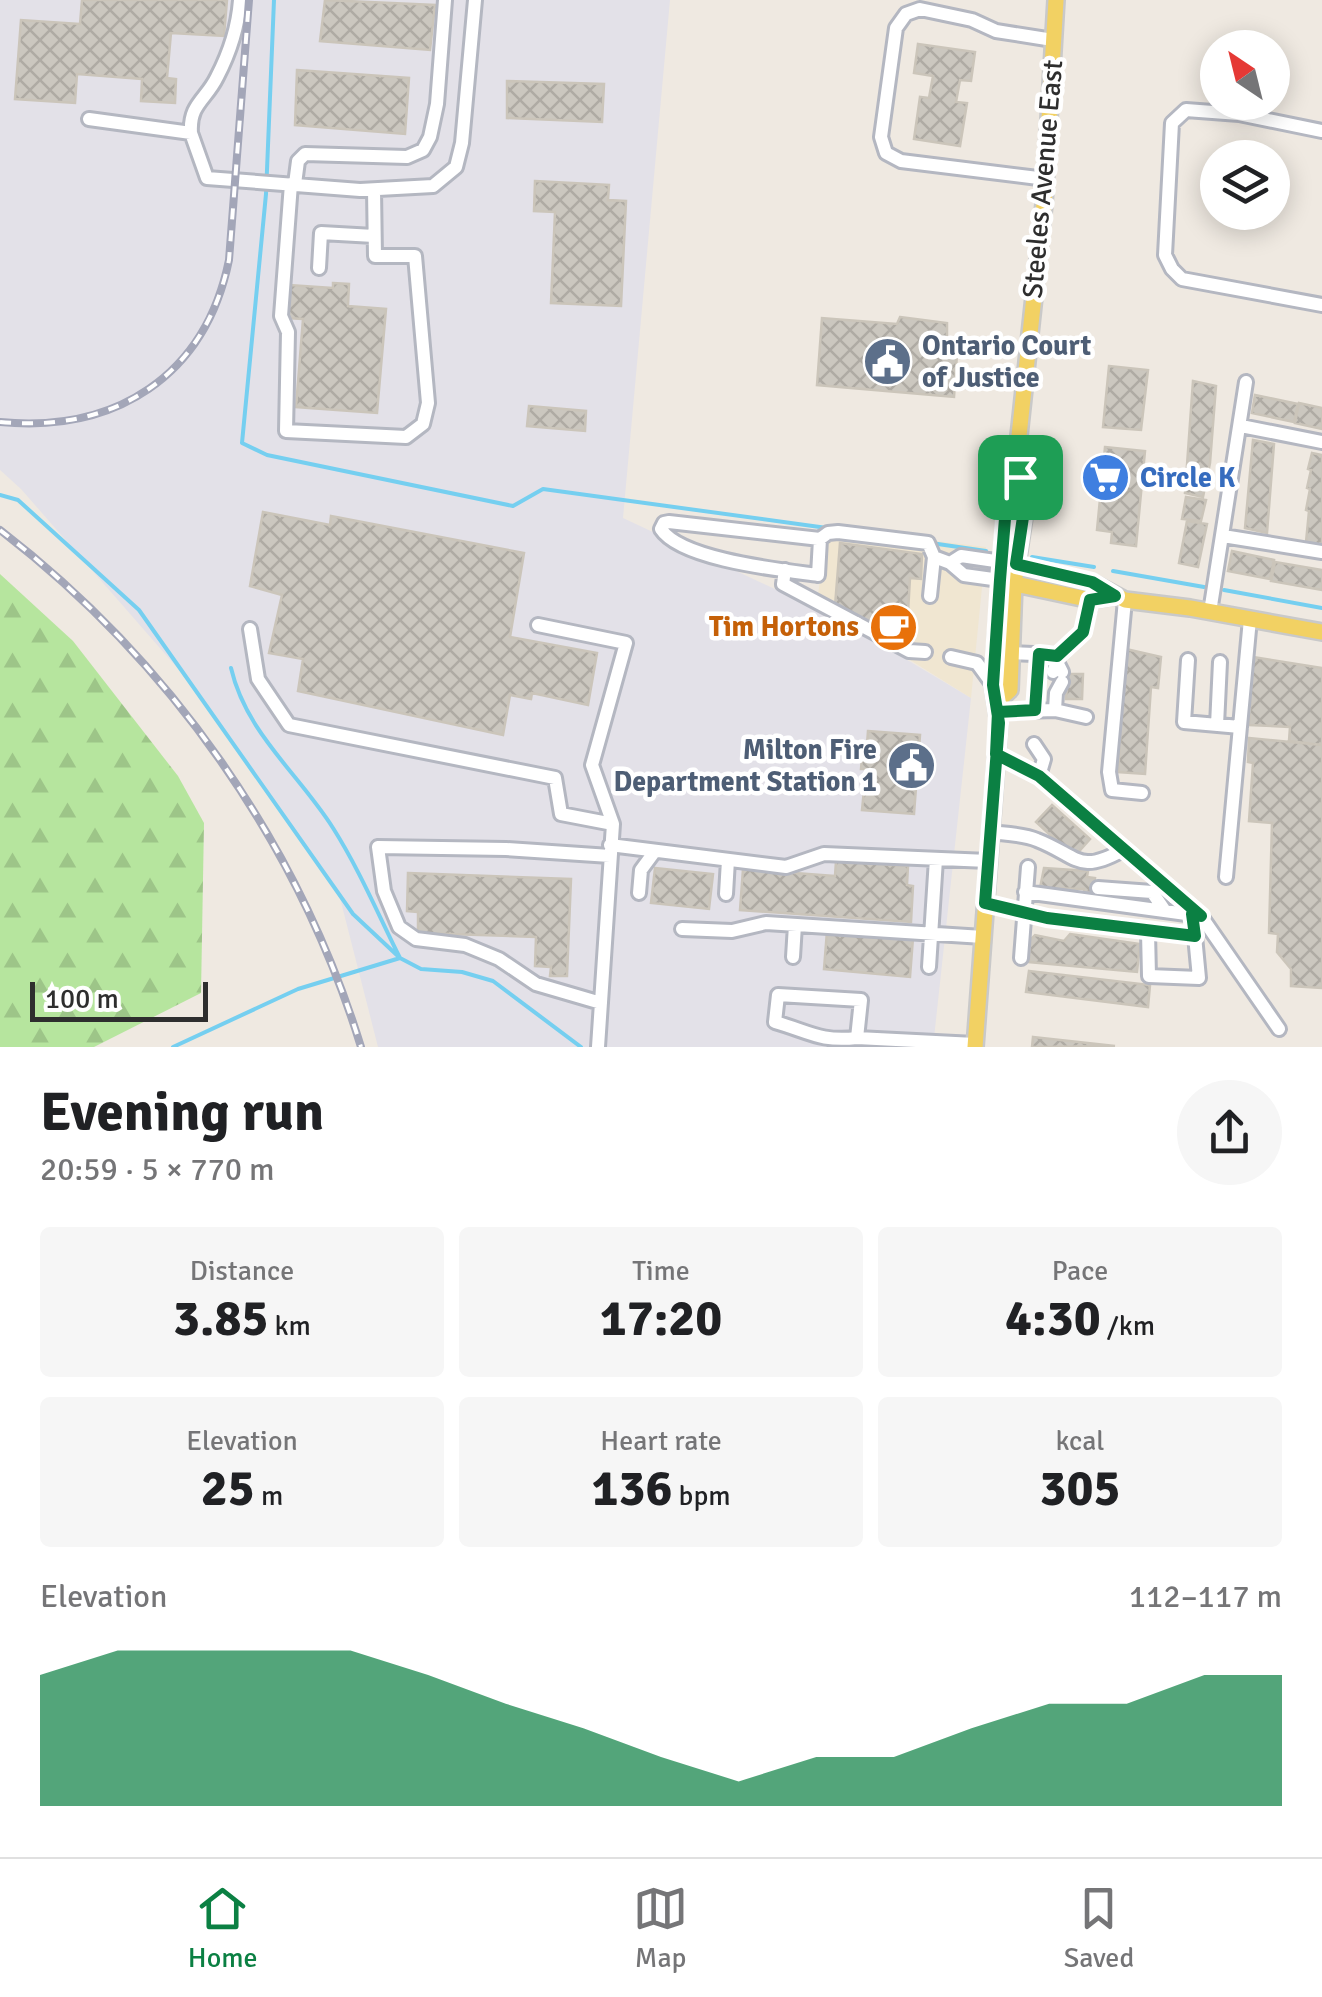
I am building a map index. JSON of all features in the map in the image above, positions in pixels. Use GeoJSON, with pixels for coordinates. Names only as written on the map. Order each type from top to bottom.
{"type":"FeatureCollection","features":[{"type":"Feature","properties":{"kind":"main road","name":"Steeles Avenue East"},"geometry":{"type":"LineString","coordinates":[[975,1046],[996,754],[996,699],[1009,563],[1026,497],[1020,477],[1018,439],[1046,179],[1056,0]]}},
{"type":"Feature","properties":{"kind":"main road"},"geometry":{"type":"LineString","coordinates":[[1009,563],[1092,582],[1120,598]]}},
{"type":"Feature","properties":{"kind":"main road","name":"Steeles Avenue East"},"geometry":{"type":"LineString","coordinates":[[996,699],[1010,690],[1007,582]]}},
{"type":"Feature","properties":{"kind":"main road"},"geometry":{"type":"LineString","coordinates":[[1007,582],[1090,600],[1120,598],[1322,632]]}},
{"type":"Feature","properties":{"kind":"street"},"geometry":{"type":"LineString","coordinates":[[240,0],[228,54],[215,82],[190,116],[191,133],[207,178],[374,190],[434,186],[456,166],[462,143],[475,0]]}},
{"type":"Feature","properties":{"kind":"street"},"geometry":{"type":"LineString","coordinates":[[374,190],[375,256],[415,256],[428,403],[423,424],[406,438],[286,431],[288,332],[282,316],[288,184],[305,154],[407,157],[423,150],[430,138],[437,104],[445,0]]}},
{"type":"Feature","properties":{"kind":"street"},"geometry":{"type":"LineString","coordinates":[[1046,179],[902,161],[886,153],[881,137],[896,28],[906,14],[920,9],[972,20],[996,30],[1054,40]]}},
{"type":"Feature","properties":{"kind":"street"},"geometry":{"type":"LineString","coordinates":[[1322,131],[1239,114],[1186,110],[1172,123],[1164,255],[1182,279],[1322,305]]}},
{"type":"Feature","properties":{"kind":"street"},"geometry":{"type":"LineString","coordinates":[[89,118],[191,133]]}},
{"type":"Feature","properties":{"kind":"street"},"geometry":{"type":"LineString","coordinates":[[320,268],[321,234],[374,236]]}},
{"type":"Feature","properties":{"kind":"street"},"geometry":{"type":"LineString","coordinates":[[1210,612],[1246,382]]}},
{"type":"Feature","properties":{"kind":"street"},"geometry":{"type":"LineString","coordinates":[[1241,426],[1322,442]]}},
{"type":"Feature","properties":{"kind":"street"},"geometry":{"type":"LineString","coordinates":[[820,539],[669,522],[662,526],[670,540],[724,561],[818,575],[820,539],[828,532],[928,543],[934,557],[930,596]]}},
{"type":"Feature","properties":{"kind":"street"},"geometry":{"type":"LineString","coordinates":[[1223,536],[1322,552]]}},
{"type":"Feature","properties":{"kind":"street"},"geometry":{"type":"LineString","coordinates":[[950,564],[960,556],[1009,563]]}},
{"type":"Feature","properties":{"kind":"street"},"geometry":{"type":"LineString","coordinates":[[934,557],[964,575],[1007,582]]}},
{"type":"Feature","properties":{"kind":"street"},"geometry":{"type":"LineString","coordinates":[[785,570],[783,584],[909,652],[925,652]]}},
{"type":"Feature","properties":{"kind":"street"},"geometry":{"type":"LineString","coordinates":[[1120,598],[1109,772],[1112,790],[1142,792]]}},
{"type":"Feature","properties":{"kind":"street"},"geometry":{"type":"LineString","coordinates":[[1055,710],[1057,674],[1083,632],[1090,600]]}},
{"type":"Feature","properties":{"kind":"street"},"geometry":{"type":"LineString","coordinates":[[1226,877],[1250,619]]}},
{"type":"Feature","properties":{"kind":"street"},"geometry":{"type":"LineString","coordinates":[[538,626],[626,643],[592,764],[613,824],[598,1047]]}},
{"type":"Feature","properties":{"kind":"street"},"geometry":{"type":"LineString","coordinates":[[250,629],[258,679],[290,725],[555,778],[562,814],[613,824]]}},
{"type":"Feature","properties":{"kind":"street"},"geometry":{"type":"LineString","coordinates":[[1011,653],[1039,654],[1057,674]]}},
{"type":"Feature","properties":{"kind":"street"},"geometry":{"type":"LineString","coordinates":[[1035,710],[1039,654]]}},
{"type":"Feature","properties":{"kind":"street"},"geometry":{"type":"LineString","coordinates":[[951,657],[976,663],[996,699],[1035,710],[1086,716]]}},
{"type":"Feature","properties":{"kind":"street"},"geometry":{"type":"LineString","coordinates":[[1188,660],[1184,722],[1240,726]]}},
{"type":"Feature","properties":{"kind":"street"},"geometry":{"type":"LineString","coordinates":[[1216,724],[1220,662]]}},
{"type":"Feature","properties":{"kind":"street"},"geometry":{"type":"LineString","coordinates":[[1034,744],[1044,759],[1039,776]]}},
{"type":"Feature","properties":{"kind":"street"},"geometry":{"type":"LineString","coordinates":[[996,754],[1039,776],[1196,915],[1279,1029]]}},
{"type":"Feature","properties":{"kind":"street"},"geometry":{"type":"LineString","coordinates":[[990,832],[1040,841],[1073,861],[1089,864],[1123,850]]}},
{"type":"Feature","properties":{"kind":"street"},"geometry":{"type":"LineString","coordinates":[[601,1002],[536,984],[500,959],[464,945],[416,939],[399,928],[384,891],[378,848],[654,850],[786,867],[824,854],[988,862]]}},
{"type":"Feature","properties":{"kind":"street"},"geometry":{"type":"LineString","coordinates":[[639,893],[641,870],[654,850]]}},
{"type":"Feature","properties":{"kind":"street"},"geometry":{"type":"LineString","coordinates":[[929,967],[936,859]]}},
{"type":"Feature","properties":{"kind":"street"},"geometry":{"type":"LineString","coordinates":[[726,894],[728,860]]}},
{"type":"Feature","properties":{"kind":"street"},"geometry":{"type":"LineString","coordinates":[[1021,958],[1028,867]]}},
{"type":"Feature","properties":{"kind":"street"},"geometry":{"type":"LineString","coordinates":[[1098,888],[1152,892],[1165,910]]}},
{"type":"Feature","properties":{"kind":"street"},"geometry":{"type":"LineString","coordinates":[[1024,892],[1196,915]]}},
{"type":"Feature","properties":{"kind":"street"},"geometry":{"type":"LineString","coordinates":[[985,903],[1148,932],[1195,936]]}},
{"type":"Feature","properties":{"kind":"street"},"geometry":{"type":"LineString","coordinates":[[1148,932],[1149,976],[1200,978],[1196,915]]}},
{"type":"Feature","properties":{"kind":"street"},"geometry":{"type":"LineString","coordinates":[[682,929],[732,931],[766,923],[983,936]]}},
{"type":"Feature","properties":{"kind":"street"},"geometry":{"type":"LineString","coordinates":[[793,957],[795,924]]}},
{"type":"Feature","properties":{"kind":"street"},"geometry":{"type":"LineString","coordinates":[[857,1038],[861,1000],[778,995],[775,1022],[827,1042],[857,1038],[975,1046]]}},
{"type":"Feature","properties":{"kind":"shaded area"},"geometry":{"type":"Polygon","coordinates":[[[0,0],[670,0],[623,518],[837,618],[971,698],[933,1047],[378,1047],[340,898],[200,694],[21,489],[0,470],[0,0]]]}},
{"type":"Feature","properties":{"kind":"shaded area"},"geometry":{"type":"Polygon","coordinates":[[[827,528],[986,547],[971,698],[817,602],[827,528]]]}},
{"type":"Feature","properties":{"kind":"green space"},"geometry":{"type":"Polygon","coordinates":[[[0,574],[73,641],[178,776],[204,823],[201,993],[94,1047],[0,1047],[0,574]]]}},
{"type":"Feature","properties":{"kind":"building"},"geometry":{"type":"Polygon","coordinates":[[[82,0],[227,0],[224,36],[171,33],[167,78],[176,79],[175,103],[141,101],[142,79],[77,74],[75,103],[15,99],[21,20],[80,24],[82,0]]]}},
{"type":"Feature","properties":{"kind":"building"},"geometry":{"type":"Polygon","coordinates":[[[325,0],[435,5],[430,50],[320,41],[325,0]]]}},
{"type":"Feature","properties":{"kind":"building"},"geometry":{"type":"Polygon","coordinates":[[[918,44],[975,52],[971,81],[960,80],[956,102],[967,103],[960,146],[914,139],[920,97],[929,98],[933,76],[914,73],[918,44]]]}},
{"type":"Feature","properties":{"kind":"building"},"geometry":{"type":"Polygon","coordinates":[[[297,70],[409,78],[405,134],[295,125],[297,70]]]}},
{"type":"Feature","properties":{"kind":"building"},"geometry":{"type":"Polygon","coordinates":[[[507,81],[604,84],[602,122],[507,118],[507,81]]]}},
{"type":"Feature","properties":{"kind":"building"},"geometry":{"type":"Polygon","coordinates":[[[535,181],[609,185],[608,200],[626,201],[621,306],[551,303],[555,212],[534,211],[535,181]]]}},
{"type":"Feature","properties":{"kind":"building"},"geometry":{"type":"Polygon","coordinates":[[[333,283],[349,284],[348,306],[386,309],[377,413],[296,407],[303,319],[287,318],[290,285],[333,288],[333,283]]]}},
{"type":"Feature","properties":{"kind":"building","name":"Ontario Court of Justice"},"geometry":{"type":"Polygon","coordinates":[[[900,317],[947,323],[947,336],[958,340],[954,397],[817,385],[822,318],[897,324],[900,317]]]}},
{"type":"Feature","properties":{"kind":"building"},"geometry":{"type":"Polygon","coordinates":[[[1109,366],[1148,370],[1141,430],[1103,427],[1109,366]]]}},
{"type":"Feature","properties":{"kind":"building"},"geometry":{"type":"Polygon","coordinates":[[[1193,381],[1216,386],[1203,497],[1185,493],[1193,381]]]}},
{"type":"Feature","properties":{"kind":"building"},"geometry":{"type":"Polygon","coordinates":[[[1255,395],[1298,404],[1294,422],[1252,413],[1255,395]]]}},
{"type":"Feature","properties":{"kind":"building"},"geometry":{"type":"Polygon","coordinates":[[[1299,403],[1322,408],[1322,429],[1295,423],[1299,403]]]}},
{"type":"Feature","properties":{"kind":"building"},"geometry":{"type":"Polygon","coordinates":[[[529,406],[586,411],[585,431],[527,426],[529,406]]]}},
{"type":"Feature","properties":{"kind":"building"},"geometry":{"type":"Polygon","coordinates":[[[1253,440],[1274,444],[1267,533],[1245,528],[1253,440]]]}},
{"type":"Feature","properties":{"kind":"building"},"geometry":{"type":"Polygon","coordinates":[[[1105,447],[1145,451],[1136,546],[1111,543],[1112,532],[1097,530],[1105,447]]]}},
{"type":"Feature","properties":{"kind":"building"},"geometry":{"type":"Polygon","coordinates":[[[1312,453],[1322,455],[1322,545],[1306,542],[1312,453]]]}},
{"type":"Feature","properties":{"kind":"building"},"geometry":{"type":"Polygon","coordinates":[[[1186,497],[1206,500],[1201,521],[1182,519],[1186,497]]]}},
{"type":"Feature","properties":{"kind":"building"},"geometry":{"type":"Polygon","coordinates":[[[263,512],[330,525],[331,516],[524,553],[510,637],[597,653],[588,705],[532,693],[531,699],[510,695],[503,735],[298,691],[303,659],[269,653],[282,595],[250,586],[263,512]]]}},
{"type":"Feature","properties":{"kind":"building"},"geometry":{"type":"Polygon","coordinates":[[[1187,521],[1207,524],[1198,567],[1179,563],[1187,521]]]}},
{"type":"Feature","properties":{"kind":"building"},"geometry":{"type":"Polygon","coordinates":[[[840,543],[922,554],[921,579],[910,578],[906,647],[835,606],[840,543]]]}},
{"type":"Feature","properties":{"kind":"building"},"geometry":{"type":"Polygon","coordinates":[[[1232,551],[1274,560],[1270,579],[1228,571],[1232,551]]]}},
{"type":"Feature","properties":{"kind":"building"},"geometry":{"type":"Polygon","coordinates":[[[1275,562],[1322,570],[1322,590],[1271,581],[1275,562]]]}},
{"type":"Feature","properties":{"kind":"building"},"geometry":{"type":"Polygon","coordinates":[[[1126,649],[1161,657],[1158,688],[1151,687],[1145,774],[1118,772],[1126,649]]]}},
{"type":"Feature","properties":{"kind":"building"},"geometry":{"type":"Polygon","coordinates":[[[1253,657],[1322,668],[1322,745],[1289,741],[1290,727],[1249,725],[1253,657]]]}},
{"type":"Feature","properties":{"kind":"building"},"geometry":{"type":"Polygon","coordinates":[[[1068,674],[1083,674],[1082,699],[1066,699],[1068,674]]]}},
{"type":"Feature","properties":{"kind":"building"},"geometry":{"type":"Polygon","coordinates":[[[868,731],[920,735],[914,814],[862,810],[866,769],[861,769],[868,731]]]}},
{"type":"Feature","properties":{"kind":"building"},"geometry":{"type":"Polygon","coordinates":[[[1249,738],[1322,745],[1322,988],[1291,986],[1291,969],[1277,952],[1278,934],[1269,933],[1272,823],[1249,821],[1253,763],[1248,762],[1249,738]]]}},
{"type":"Feature","properties":{"kind":"building"},"geometry":{"type":"Polygon","coordinates":[[[1052,805],[1090,839],[1074,857],[1036,822],[1052,805]]]}},
{"type":"Feature","properties":{"kind":"building"},"geometry":{"type":"Polygon","coordinates":[[[836,861],[908,866],[907,885],[913,886],[911,922],[740,910],[743,869],[835,876],[836,861]]]}},
{"type":"Feature","properties":{"kind":"building"},"geometry":{"type":"Polygon","coordinates":[[[655,868],[713,874],[709,909],[651,903],[655,868]]]}},
{"type":"Feature","properties":{"kind":"building"},"geometry":{"type":"Polygon","coordinates":[[[1044,868],[1088,871],[1087,877],[1095,878],[1093,893],[1084,889],[1040,888],[1044,868]]]}},
{"type":"Feature","properties":{"kind":"building"},"geometry":{"type":"Polygon","coordinates":[[[408,873],[571,879],[567,976],[550,976],[551,967],[535,966],[536,937],[418,933],[418,912],[407,911],[408,873]]]}},
{"type":"Feature","properties":{"kind":"building"},"geometry":{"type":"Polygon","coordinates":[[[827,931],[913,938],[910,977],[824,969],[827,931]]]}},
{"type":"Feature","properties":{"kind":"building"},"geometry":{"type":"Polygon","coordinates":[[[1070,934],[1140,944],[1137,972],[1029,962],[1030,940],[1035,935],[1064,941],[1070,934]]]}},
{"type":"Feature","properties":{"kind":"building"},"geometry":{"type":"Polygon","coordinates":[[[1029,971],[1150,985],[1148,1007],[1026,992],[1029,971]]]}},
{"type":"Feature","properties":{"kind":"building"},"geometry":{"type":"Polygon","coordinates":[[[1033,1037],[1115,1046],[1032,1047],[1033,1037]]]}},
{"type":"Feature","properties":{"kind":"waterway"},"geometry":{"type":"LineString","coordinates":[[274,0],[266,194],[242,443],[267,455],[513,506],[543,489],[827,528]]}},
{"type":"Feature","properties":{"kind":"waterway"},"geometry":{"type":"LineString","coordinates":[[0,495],[18,500],[139,610],[353,914],[400,958],[298,989],[173,1047]]}},
{"type":"Feature","properties":{"kind":"waterway"},"geometry":{"type":"LineString","coordinates":[[931,543],[986,551]]}},
{"type":"Feature","properties":{"kind":"waterway"},"geometry":{"type":"LineString","coordinates":[[1032,557],[1094,567]]}},
{"type":"Feature","properties":{"kind":"waterway"},"geometry":{"type":"LineString","coordinates":[[1113,571],[1204,587]]}},
{"type":"Feature","properties":{"kind":"waterway"},"geometry":{"type":"LineString","coordinates":[[1224,590],[1322,608]]}},
{"type":"Feature","properties":{"kind":"waterway"},"geometry":{"type":"LineString","coordinates":[[231,668],[248,713],[342,844],[400,958],[421,969],[462,972],[493,981],[581,1047]]}},
{"type":"Feature","properties":{"kind":"railway"},"geometry":{"type":"LineString","coordinates":[[0,422],[42,423],[81,418],[117,406],[149,389],[176,366],[199,336],[217,301],[229,260],[249,0]]}},
{"type":"Feature","properties":{"kind":"railway"},"geometry":{"type":"LineString","coordinates":[[0,530],[119,637],[220,760],[264,828],[302,898],[361,1047]]}},
{"type":"Feature","properties":{"kind":"place","name":"Ontario Court of Justice"},"geometry":{"type":"Point","coordinates":[887,362]}},
{"type":"Feature","properties":{"kind":"place","name":"Circle K"},"geometry":{"type":"Point","coordinates":[1105,478]}},
{"type":"Feature","properties":{"kind":"place","name":"Tim Hortons"},"geometry":{"type":"Point","coordinates":[894,627]}},
{"type":"Feature","properties":{"kind":"place","name":"Milton Fire Department Station 1"},"geometry":{"type":"Point","coordinates":[912,766]}},
{"type":"Feature","properties":{"kind":"route"},"geometry":{"type":"LineString","coordinates":[[1020,477],[1007,494],[993,685],[999,723],[988,862],[985,903],[1047,918],[1195,936],[1192,914],[1201,916],[1039,776],[1025,768],[996,754],[999,723],[998,712],[1035,710],[1039,654],[1057,656],[1083,632],[1090,600],[1115,596],[1092,582],[1016,564],[1026,497],[1020,477]]}}]}
